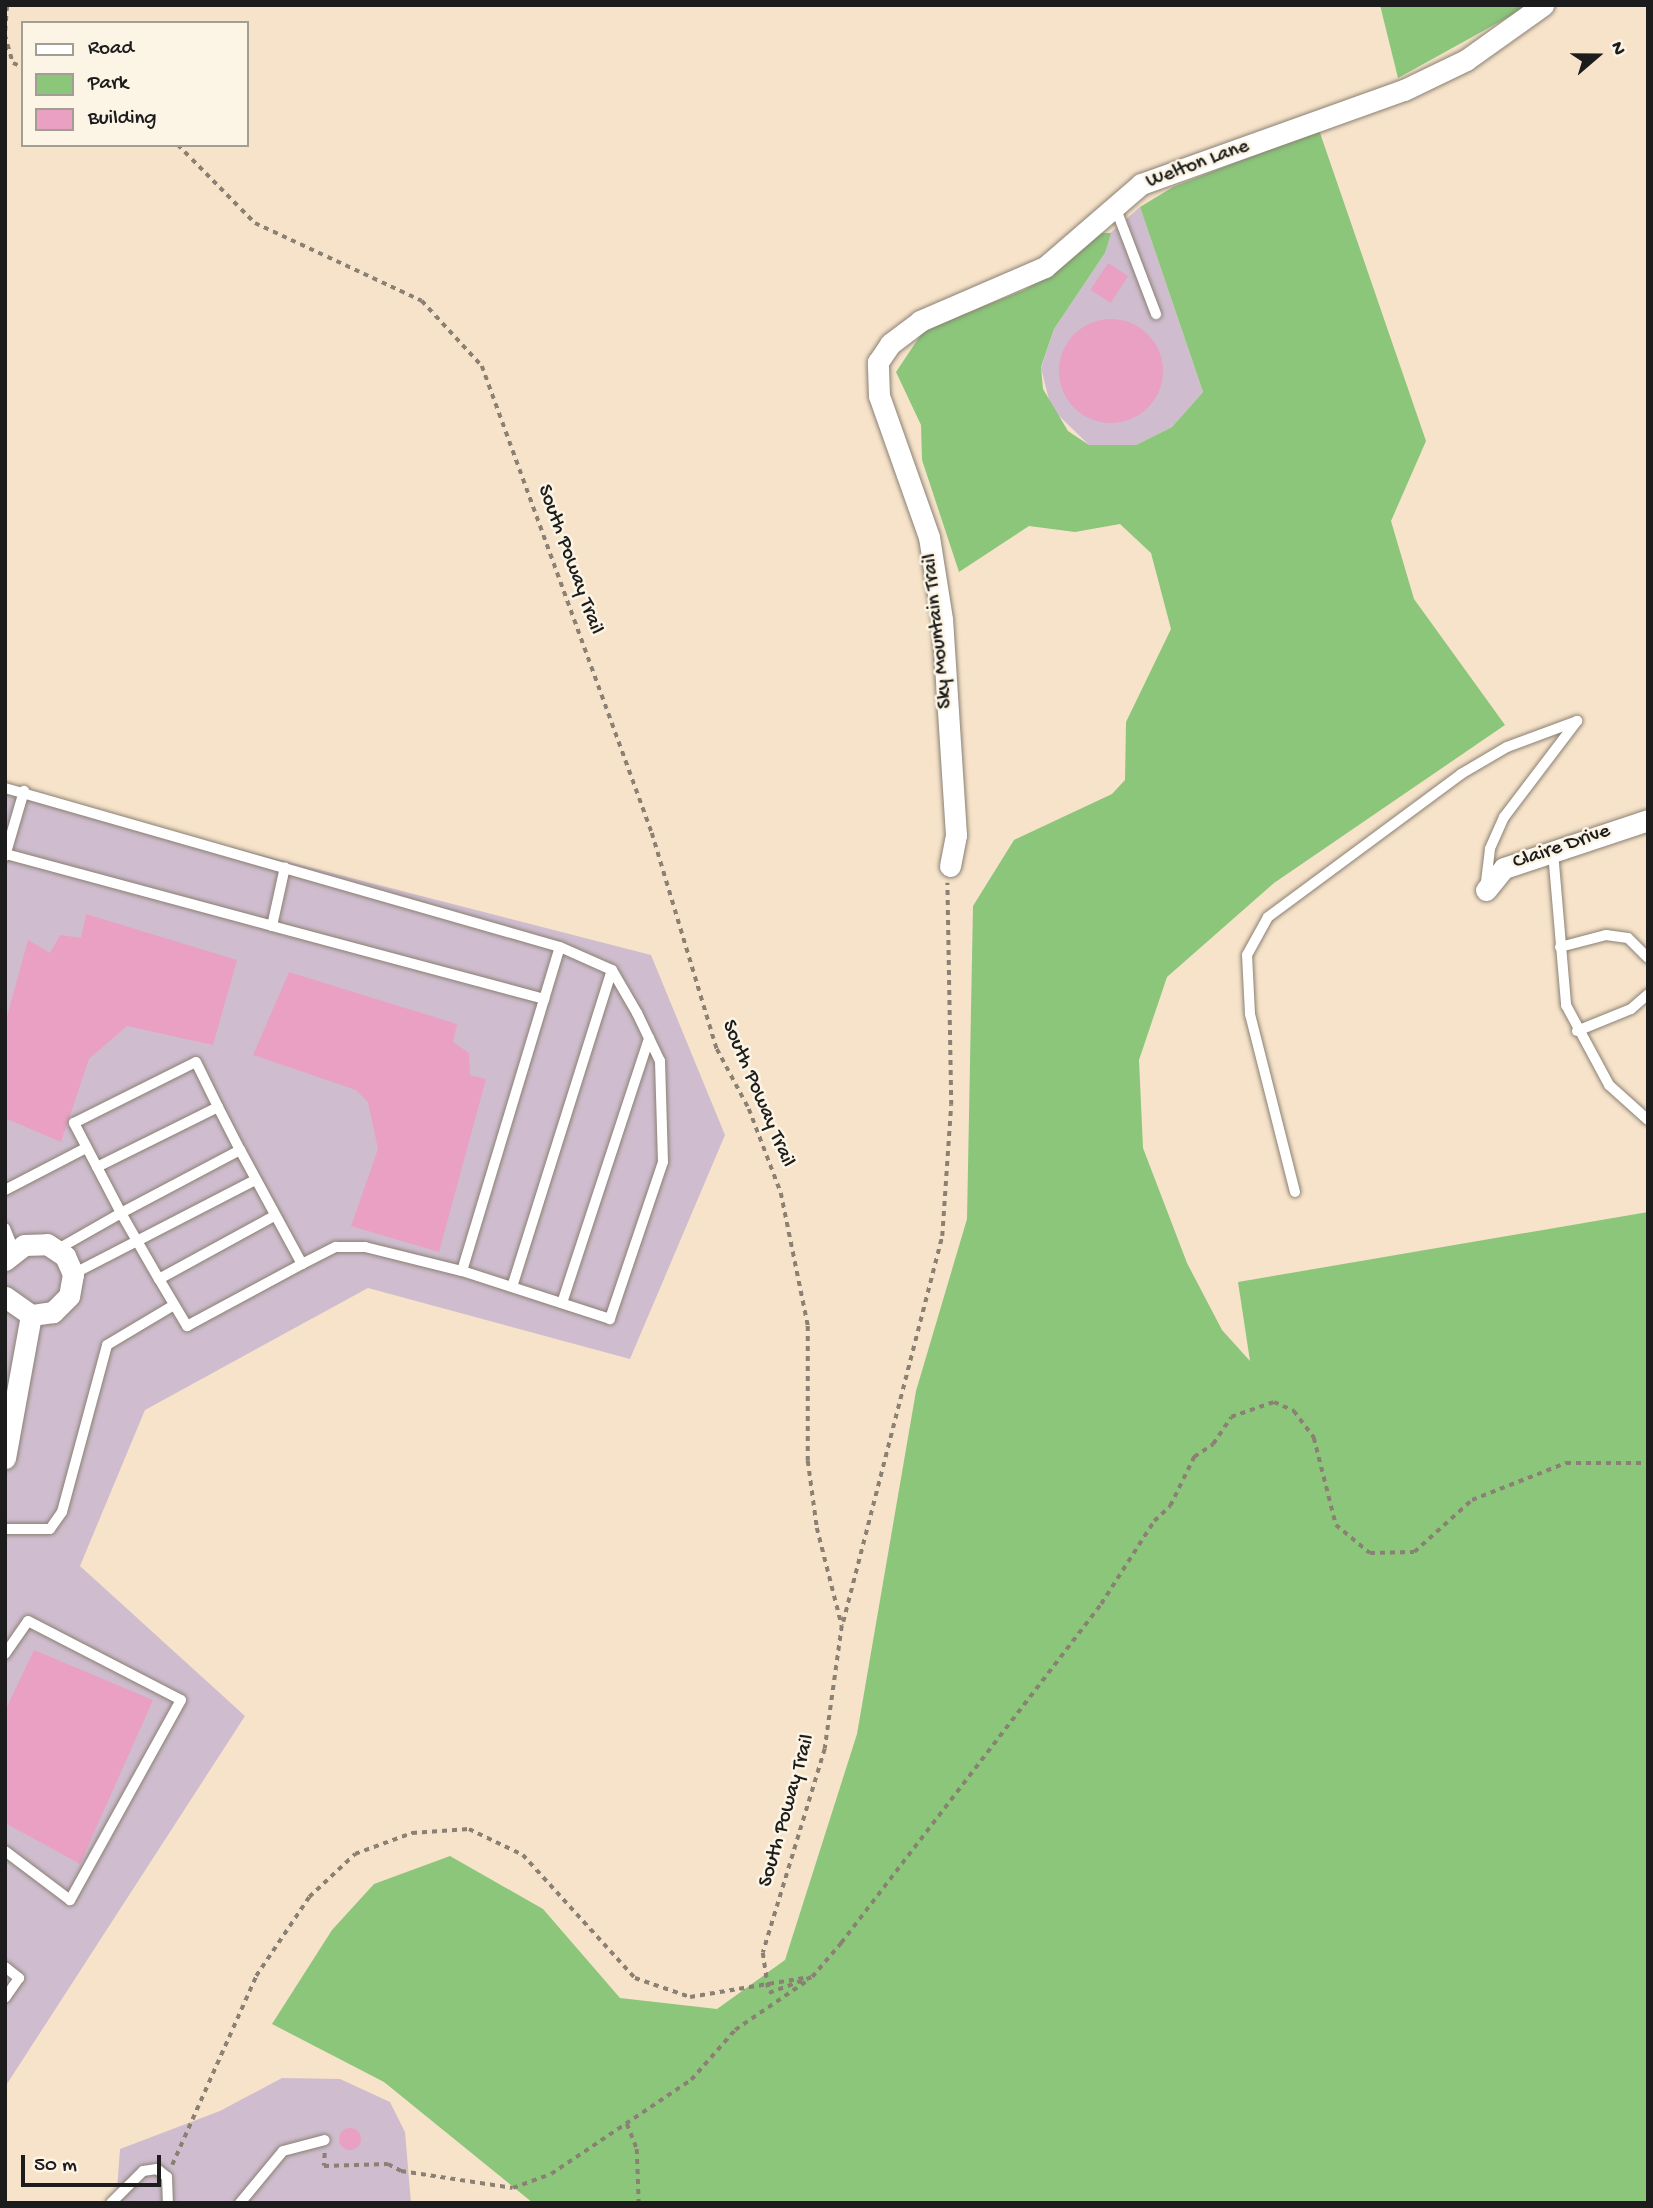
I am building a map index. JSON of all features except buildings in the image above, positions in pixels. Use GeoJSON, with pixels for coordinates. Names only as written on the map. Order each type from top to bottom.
{"type":"FeatureCollection","features":[{"type":"Feature","properties":{"kind":"street","name":"Welton Lane"},"geometry":{"type":"LineString","coordinates":[[878,362],[908,327],[1045,267],[1114,204],[1150,180],[1438,75],[1543,5]]}},
{"type":"Feature","properties":{"kind":"street","name":"Sky Mountain Trail"},"geometry":{"type":"LineString","coordinates":[[878,362],[879,396],[929,537],[942,619],[956,835],[948,874]]}},
{"type":"Feature","properties":{"kind":"street","name":"Claire Drive"},"geometry":{"type":"LineString","coordinates":[[1486,890],[1504,868],[1648,820]]}},
{"type":"Feature","properties":{"kind":"street"},"geometry":{"type":"LineString","coordinates":[[9,1255],[35,1242],[58,1248],[73,1274],[62,1306],[31,1315]]}},
{"type":"Feature","properties":{"kind":"street"},"geometry":{"type":"LineString","coordinates":[[5,1297],[31,1315]]}},
{"type":"Feature","properties":{"kind":"street"},"geometry":{"type":"LineString","coordinates":[[5,1458],[31,1315]]}},
{"type":"Feature","properties":{"kind":"lane"},"geometry":{"type":"LineString","coordinates":[[1114,204],[1156,314]]}},
{"type":"Feature","properties":{"kind":"lane"},"geometry":{"type":"LineString","coordinates":[[1295,1192],[1250,1014],[1247,955],[1268,917],[1461,774],[1507,747],[1577,721],[1504,817],[1490,849],[1486,890]]}},
{"type":"Feature","properties":{"kind":"lane"},"geometry":{"type":"LineString","coordinates":[[5,788],[24,791],[560,947],[612,970],[660,1061],[666,1111],[658,1175],[610,1319],[462,1271],[365,1247],[336,1247],[187,1326],[97,1167],[84,1149],[74,1123],[196,1062],[274,1216],[302,1264]]}},
{"type":"Feature","properties":{"kind":"lane"},"geometry":{"type":"LineString","coordinates":[[24,791],[6,855],[544,999]]}},
{"type":"Feature","properties":{"kind":"lane"},"geometry":{"type":"LineString","coordinates":[[1553,852],[1566,1005],[1577,1031],[1609,1084],[1648,1121]]}},
{"type":"Feature","properties":{"kind":"lane"},"geometry":{"type":"LineString","coordinates":[[272,926],[285,867]]}},
{"type":"Feature","properties":{"kind":"lane"},"geometry":{"type":"LineString","coordinates":[[1560,947],[1606,935],[1628,938],[1648,958]]}},
{"type":"Feature","properties":{"kind":"lane"},"geometry":{"type":"LineString","coordinates":[[462,1271],[560,947]]}},
{"type":"Feature","properties":{"kind":"lane"},"geometry":{"type":"LineString","coordinates":[[512,1287],[612,970]]}},
{"type":"Feature","properties":{"kind":"lane"},"geometry":{"type":"LineString","coordinates":[[1577,1031],[1631,1009],[1648,993]]}},
{"type":"Feature","properties":{"kind":"lane"},"geometry":{"type":"LineString","coordinates":[[562,1303],[649,1038]]}},
{"type":"Feature","properties":{"kind":"lane"},"geometry":{"type":"LineString","coordinates":[[97,1167],[218,1107]]}},
{"type":"Feature","properties":{"kind":"lane"},"geometry":{"type":"LineString","coordinates":[[5,1190],[84,1149]]}},
{"type":"Feature","properties":{"kind":"lane"},"geometry":{"type":"LineString","coordinates":[[58,1248],[240,1150]]}},
{"type":"Feature","properties":{"kind":"lane"},"geometry":{"type":"LineString","coordinates":[[73,1274],[256,1180]]}},
{"type":"Feature","properties":{"kind":"lane"},"geometry":{"type":"LineString","coordinates":[[159,1279],[274,1216]]}},
{"type":"Feature","properties":{"kind":"lane"},"geometry":{"type":"LineString","coordinates":[[5,1228],[9,1255]]}},
{"type":"Feature","properties":{"kind":"lane"},"geometry":{"type":"LineString","coordinates":[[5,1529],[50,1529],[56,1520],[107,1345],[174,1305]]}},
{"type":"Feature","properties":{"kind":"lane"},"geometry":{"type":"LineString","coordinates":[[5,1654],[28,1621],[181,1700],[70,1900],[5,1851]]}},
{"type":"Feature","properties":{"kind":"lane"},"geometry":{"type":"LineString","coordinates":[[5,1966],[19,1978],[5,1998]]}},
{"type":"Feature","properties":{"kind":"lane"},"geometry":{"type":"LineString","coordinates":[[240,2203],[283,2151],[325,2140]]}},
{"type":"Feature","properties":{"kind":"lane"},"geometry":{"type":"LineString","coordinates":[[111,2203],[144,2171],[157,2169],[167,2177],[168,2203]]}},
{"type":"Feature","properties":{"kind":"path"},"geometry":{"type":"LineString","coordinates":[[7,5],[5,33],[13,63],[21,66]]}},
{"type":"Feature","properties":{"kind":"path","name":"South Poway Trail"},"geometry":{"type":"LineString","coordinates":[[180,147],[255,223],[422,301],[482,366],[652,833],[717,1049],[749,1109],[781,1193],[808,1326],[808,1461],[816,1515],[842,1626],[825,1749],[763,1953],[768,1984]]}},
{"type":"Feature","properties":{"kind":"path"},"geometry":{"type":"LineString","coordinates":[[842,1626],[942,1237],[951,1105],[948,874]]}},
{"type":"Feature","properties":{"kind":"path"},"geometry":{"type":"LineString","coordinates":[[325,2140],[324,2166],[388,2164],[513,2188],[551,2174],[691,2080],[735,2030],[812,1977],[1101,1604],[1154,1521],[1170,1506],[1194,1457],[1213,1444],[1231,1417],[1274,1402],[1294,1411],[1314,1438],[1336,1525],[1370,1553],[1414,1552],[1472,1500],[1566,1463],[1648,1463]]}},
{"type":"Feature","properties":{"kind":"path"},"geometry":{"type":"LineString","coordinates":[[167,2177],[256,1976],[309,1897],[355,1854],[412,1833],[469,1829],[523,1855],[635,1978],[690,1997],[812,1977]]}},
{"type":"Feature","properties":{"kind":"path"},"geometry":{"type":"LineString","coordinates":[[768,1984],[769,1993],[812,1977]]}},
{"type":"Feature","properties":{"kind":"path"},"geometry":{"type":"LineString","coordinates":[[626,2124],[637,2149],[639,2203]]}},
{"type":"Feature","properties":{"kind":"shaded area"},"geometry":{"type":"Polygon","coordinates":[[[1140,207],[1203,392],[1172,427],[1136,445],[1089,445],[1051,408],[1041,368],[1054,329],[1105,253],[1109,234],[1140,207]]]}},
{"type":"Feature","properties":{"kind":"shaded area"},"geometry":{"type":"Polygon","coordinates":[[[5,789],[651,955],[725,1135],[630,1359],[368,1288],[145,1410],[80,1566],[245,1716],[5,2087],[5,789]]]}},
{"type":"Feature","properties":{"kind":"shaded area"},"geometry":{"type":"Polygon","coordinates":[[[282,2078],[340,2079],[390,2102],[405,2132],[411,2203],[116,2203],[120,2149],[220,2111],[282,2078]]]}},
{"type":"Feature","properties":{"kind":"green space"},"geometry":{"type":"Polygon","coordinates":[[[1380,5],[1530,5],[1398,78],[1380,5]]]}},
{"type":"Feature","properties":{"kind":"green space"},"geometry":{"type":"Polygon","coordinates":[[[1319,130],[1426,441],[1391,521],[1414,599],[1505,725],[1274,883],[1167,977],[1139,1060],[1143,1148],[1187,1263],[1222,1330],[1250,1361],[1238,1282],[1648,1212],[1648,2203],[533,2203],[384,2082],[272,2024],[332,1930],[374,1884],[450,1856],[543,1909],[620,1998],[717,2009],[785,1960],[857,1734],[916,1391],[967,1219],[973,906],[1014,840],[1112,794],[1125,780],[1126,722],[1171,629],[1151,553],[1120,524],[1075,532],[1029,526],[959,572],[922,460],[921,425],[896,372],[924,330],[1024,290],[1058,270],[1096,233],[1111,233],[1105,253],[1054,329],[1041,367],[1043,389],[1068,431],[1089,445],[1136,445],[1172,427],[1203,392],[1140,207],[1173,187],[1319,130]]]}}]}
